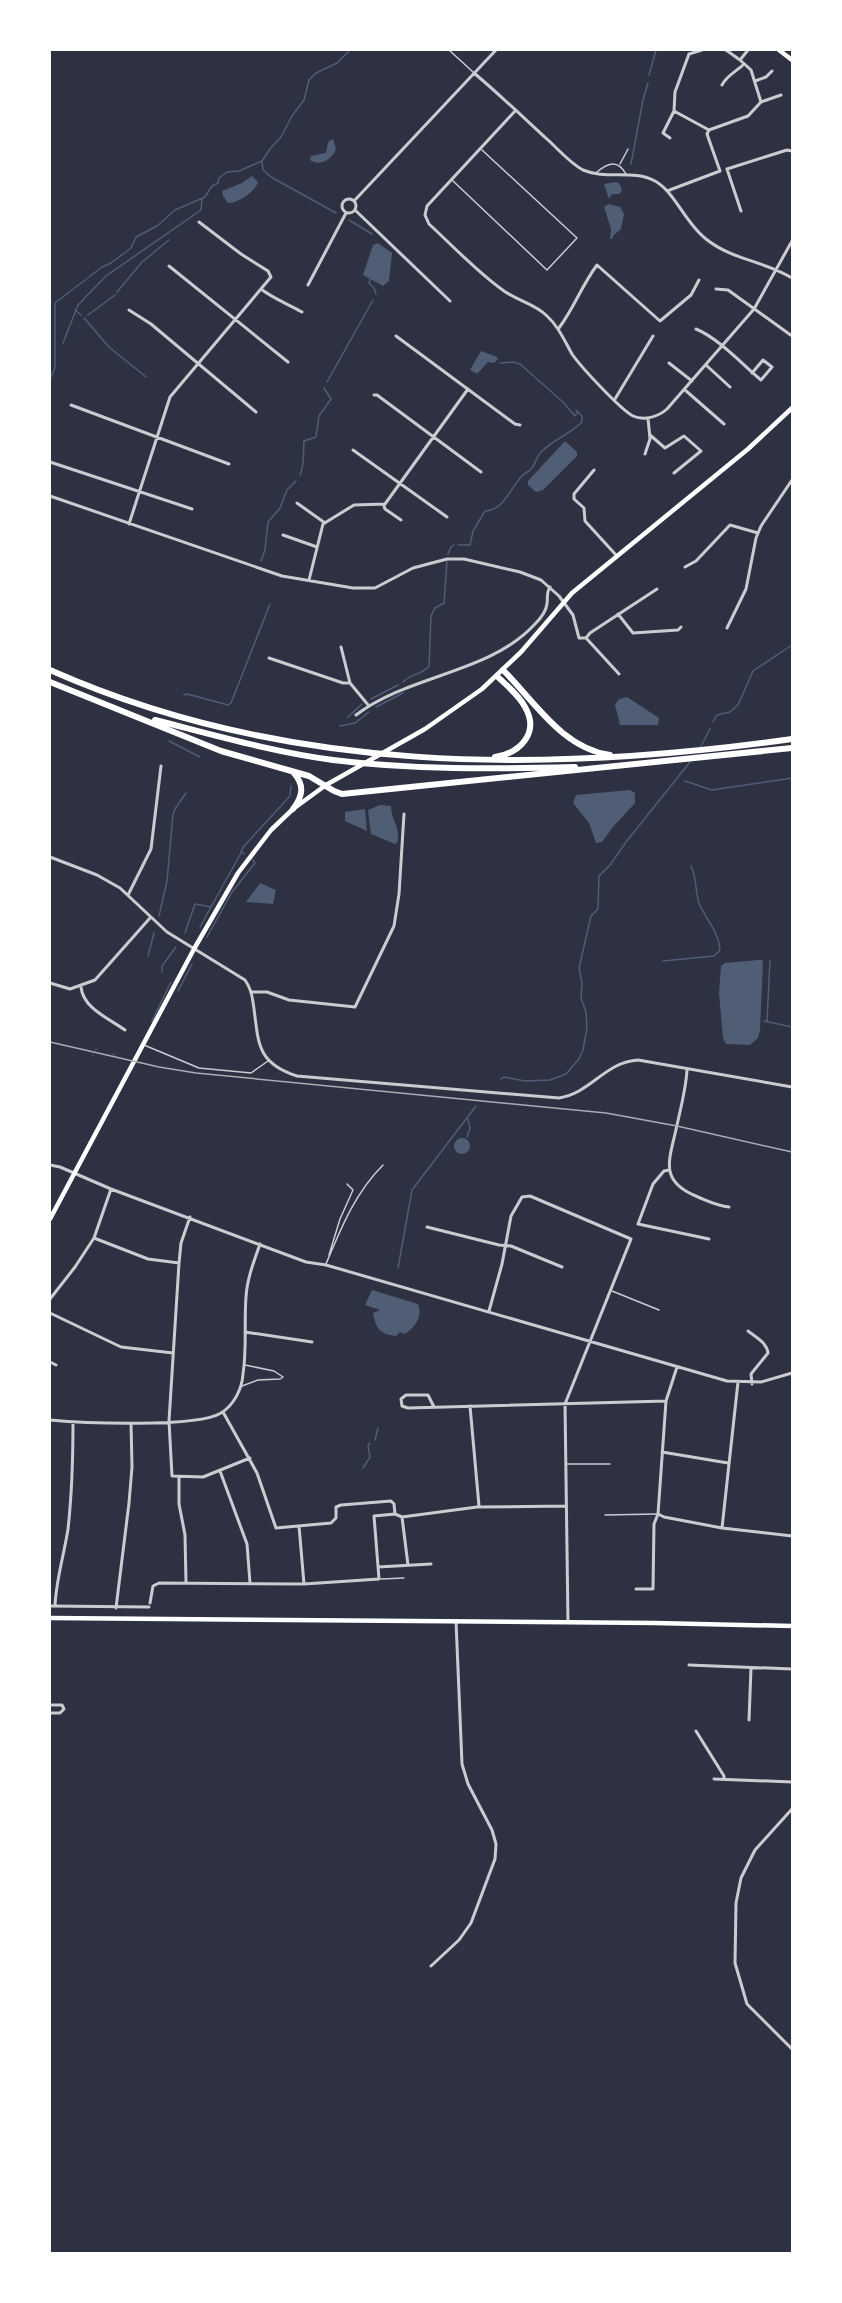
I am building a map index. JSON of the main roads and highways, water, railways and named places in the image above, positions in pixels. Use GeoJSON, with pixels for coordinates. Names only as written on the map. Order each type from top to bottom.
{"type":"FeatureCollection","features":[{"type":"Feature","properties":{"kind":"highway"},"geometry":{"type":"LineString","coordinates":[[50,670],[137,704],[196,721],[285,741],[365,754],[479,760],[560,760],[687,752],[792,739]]}},
{"type":"Feature","properties":{"kind":"highway"},"geometry":{"type":"LineString","coordinates":[[503,670],[570,740],[604,754],[638,756]]}},
{"type":"Feature","properties":{"kind":"highway"},"geometry":{"type":"LineString","coordinates":[[479,760],[513,752],[525,741],[529,730],[529,718],[524,705],[497,676]]}},
{"type":"Feature","properties":{"kind":"highway"},"geometry":{"type":"LineString","coordinates":[[50,682],[230,754],[309,776],[338,793],[792,748]]}},
{"type":"Feature","properties":{"kind":"highway"},"geometry":{"type":"LineString","coordinates":[[134,714],[272,749],[363,763],[486,769],[616,766]]}},
{"type":"Feature","properties":{"kind":"highway"},"geometry":{"type":"LineString","coordinates":[[293,772],[302,790],[301,798],[293,809]]}},
{"type":"Feature","properties":{"kind":"main road"},"geometry":{"type":"LineString","coordinates":[[779,50],[792,60]]}},
{"type":"Feature","properties":{"kind":"main road"},"geometry":{"type":"LineString","coordinates":[[50,1219],[145,1045],[194,949],[247,860],[271,830],[293,809],[326,785],[459,707],[503,670],[563,601],[616,555],[748,449],[792,408]]}},
{"type":"Feature","properties":{"kind":"main road"},"geometry":{"type":"LineString","coordinates":[[50,1618],[792,1626]]}},
{"type":"Feature","properties":{"kind":"water"},"geometry":{"type":"Polygon","coordinates":[[[333,139],[336,149],[329,159],[318,163],[310,160],[311,156],[326,153],[328,142],[333,139]]]}},
{"type":"Feature","properties":{"kind":"water"},"geometry":{"type":"Polygon","coordinates":[[[252,176],[258,182],[253,190],[241,199],[228,203],[222,191],[252,176]]]}},
{"type":"Feature","properties":{"kind":"water"},"geometry":{"type":"Polygon","coordinates":[[[619,183],[622,189],[620,194],[612,194],[609,199],[604,184],[619,183]]]}},
{"type":"Feature","properties":{"kind":"water"},"geometry":{"type":"Polygon","coordinates":[[[609,204],[620,207],[624,214],[621,229],[612,239],[610,239],[611,229],[604,207],[609,204]]]}},
{"type":"Feature","properties":{"kind":"water"},"geometry":{"type":"Polygon","coordinates":[[[378,243],[392,253],[389,281],[383,286],[363,275],[373,245],[378,243]]]}},
{"type":"Feature","properties":{"kind":"water"},"geometry":{"type":"Polygon","coordinates":[[[481,351],[498,359],[494,363],[488,362],[477,374],[470,370],[481,351]]]}},
{"type":"Feature","properties":{"kind":"water"},"geometry":{"type":"Polygon","coordinates":[[[565,441],[577,452],[577,456],[543,490],[536,492],[528,485],[528,481],[565,441]]]}},
{"type":"Feature","properties":{"kind":"water"},"geometry":{"type":"Polygon","coordinates":[[[627,697],[659,718],[658,725],[620,725],[615,705],[619,699],[627,697]]]}},
{"type":"Feature","properties":{"kind":"water"},"geometry":{"type":"Polygon","coordinates":[[[630,790],[635,793],[635,803],[602,842],[596,843],[589,823],[573,803],[576,795],[630,790]]]}},
{"type":"Feature","properties":{"kind":"water"},"geometry":{"type":"Polygon","coordinates":[[[380,805],[391,806],[398,835],[398,841],[395,844],[371,834],[368,810],[380,805]]]}},
{"type":"Feature","properties":{"kind":"water"},"geometry":{"type":"Polygon","coordinates":[[[365,809],[367,831],[345,821],[345,812],[365,809]]]}},
{"type":"Feature","properties":{"kind":"water"},"geometry":{"type":"Polygon","coordinates":[[[260,883],[276,890],[273,904],[246,902],[260,883]]]}},
{"type":"Feature","properties":{"kind":"water"},"geometry":{"type":"Polygon","coordinates":[[[762,960],[758,1038],[750,1045],[726,1044],[723,1038],[719,993],[721,966],[725,963],[762,960]]]}},
{"type":"Feature","properties":{"kind":"water"},"geometry":{"type":"Polygon","coordinates":[[[459,1138],[465,1138],[470,1146],[468,1152],[459,1154],[454,1149],[454,1143],[459,1138]]]}},
{"type":"Feature","properties":{"kind":"water"},"geometry":{"type":"Polygon","coordinates":[[[372,1290],[418,1304],[419,1317],[412,1328],[405,1334],[400,1332],[396,1336],[382,1332],[375,1323],[373,1313],[380,1310],[365,1305],[372,1290]]]}},
{"type":"Feature","properties":{"kind":"waterway"},"geometry":{"type":"LineString","coordinates":[[50,379],[55,368],[55,303],[131,248],[136,237],[157,226],[175,210],[205,197],[212,186],[218,183],[219,178],[227,172],[239,171],[262,161],[281,137],[304,100],[309,80],[316,73],[337,63],[350,50]]}},
{"type":"Feature","properties":{"kind":"waterway"},"geometry":{"type":"LineString","coordinates":[[649,75],[656,50]]}},
{"type":"Feature","properties":{"kind":"waterway"},"geometry":{"type":"LineString","coordinates":[[631,164],[648,83]]}},
{"type":"Feature","properties":{"kind":"waterway"},"geometry":{"type":"LineString","coordinates":[[262,162],[263,170],[271,177],[336,213]]}},
{"type":"Feature","properties":{"kind":"waterway"},"geometry":{"type":"LineString","coordinates":[[63,343],[78,305],[106,276],[201,210],[202,199]]}},
{"type":"Feature","properties":{"kind":"waterway"},"geometry":{"type":"LineString","coordinates":[[349,220],[372,234]]}},
{"type":"Feature","properties":{"kind":"waterway"},"geometry":{"type":"LineString","coordinates":[[117,292],[142,262],[169,240]]}},
{"type":"Feature","properties":{"kind":"waterway"},"geometry":{"type":"LineString","coordinates":[[371,277],[369,283],[376,294]]}},
{"type":"Feature","properties":{"kind":"waterway"},"geometry":{"type":"LineString","coordinates":[[88,315],[115,295]]}},
{"type":"Feature","properties":{"kind":"waterway"},"geometry":{"type":"LineString","coordinates":[[327,382],[373,300]]}},
{"type":"Feature","properties":{"kind":"waterway"},"geometry":{"type":"LineString","coordinates":[[75,310],[81,315]]}},
{"type":"Feature","properties":{"kind":"waterway"},"geometry":{"type":"LineString","coordinates":[[84,318],[109,347],[146,377]]}},
{"type":"Feature","properties":{"kind":"waterway"},"geometry":{"type":"LineString","coordinates":[[500,363],[520,364],[563,402],[575,416],[577,413]]}},
{"type":"Feature","properties":{"kind":"waterway"},"geometry":{"type":"LineString","coordinates":[[300,475],[304,441],[316,437],[319,416],[331,399],[324,388]]}},
{"type":"Feature","properties":{"kind":"waterway"},"geometry":{"type":"LineString","coordinates":[[458,545],[470,545],[473,531],[485,511],[492,510],[502,503],[521,477],[532,468],[541,452],[582,422],[582,416],[576,410]]}},
{"type":"Feature","properties":{"kind":"waterway"},"geometry":{"type":"LineString","coordinates":[[261,561],[265,550],[268,522],[280,508],[287,490],[296,481]]}},
{"type":"Feature","properties":{"kind":"waterway"},"geometry":{"type":"LineString","coordinates":[[448,554],[454,545]]}},
{"type":"Feature","properties":{"kind":"waterway"},"geometry":{"type":"LineString","coordinates":[[403,682],[429,666],[431,616],[435,608],[444,603],[447,561]]}},
{"type":"Feature","properties":{"kind":"waterway"},"geometry":{"type":"LineString","coordinates":[[184,695],[228,705],[231,703],[270,604]]}},
{"type":"Feature","properties":{"kind":"waterway"},"geometry":{"type":"LineString","coordinates":[[713,722],[717,715],[730,712],[738,705],[753,671],[792,645]]}},
{"type":"Feature","properties":{"kind":"waterway"},"geometry":{"type":"LineString","coordinates":[[371,699],[398,685]]}},
{"type":"Feature","properties":{"kind":"waterway"},"geometry":{"type":"LineString","coordinates":[[376,707],[403,693]]}},
{"type":"Feature","properties":{"kind":"waterway"},"geometry":{"type":"LineString","coordinates":[[348,717],[362,704]]}},
{"type":"Feature","properties":{"kind":"waterway"},"geometry":{"type":"LineString","coordinates":[[340,726],[355,723],[369,712]]}},
{"type":"Feature","properties":{"kind":"waterway"},"geometry":{"type":"LineString","coordinates":[[700,748],[710,729]]}},
{"type":"Feature","properties":{"kind":"waterway"},"geometry":{"type":"LineString","coordinates":[[169,741],[200,757]]}},
{"type":"Feature","properties":{"kind":"waterway"},"geometry":{"type":"LineString","coordinates":[[501,1079],[504,1077],[525,1081],[550,1080],[566,1074],[579,1059],[587,1028],[586,1012],[581,998],[582,983],[579,968],[591,916],[598,909],[599,876],[690,762]]}},
{"type":"Feature","properties":{"kind":"waterway"},"geometry":{"type":"LineString","coordinates":[[685,781],[712,790],[792,778]]}},
{"type":"Feature","properties":{"kind":"waterway"},"geometry":{"type":"LineString","coordinates":[[244,854],[241,851],[245,845],[290,796],[291,786]]}},
{"type":"Feature","properties":{"kind":"waterway"},"geometry":{"type":"LineString","coordinates":[[159,916],[167,881],[173,814],[186,793]]}},
{"type":"Feature","properties":{"kind":"waterway"},"geometry":{"type":"LineString","coordinates":[[185,933],[195,904],[211,907],[241,853]]}},
{"type":"Feature","properties":{"kind":"waterway"},"geometry":{"type":"LineString","coordinates":[[207,937],[232,892],[255,863],[253,860]]}},
{"type":"Feature","properties":{"kind":"waterway"},"geometry":{"type":"LineString","coordinates":[[663,961],[714,956],[720,950],[715,932],[699,903],[691,866]]}},
{"type":"Feature","properties":{"kind":"waterway"},"geometry":{"type":"LineString","coordinates":[[200,927],[211,907]]}},
{"type":"Feature","properties":{"kind":"waterway"},"geometry":{"type":"LineString","coordinates":[[148,956],[154,933]]}},
{"type":"Feature","properties":{"kind":"waterway"},"geometry":{"type":"LineString","coordinates":[[162,972],[162,966],[176,947]]}},
{"type":"Feature","properties":{"kind":"waterway"},"geometry":{"type":"LineString","coordinates":[[767,1021],[770,961]]}},
{"type":"Feature","properties":{"kind":"waterway"},"geometry":{"type":"LineString","coordinates":[[178,991],[192,964]]}},
{"type":"Feature","properties":{"kind":"waterway"},"geometry":{"type":"LineString","coordinates":[[152,1021],[171,982]]}},
{"type":"Feature","properties":{"kind":"waterway"},"geometry":{"type":"LineString","coordinates":[[764,1021],[792,1027]]}},
{"type":"Feature","properties":{"kind":"waterway"},"geometry":{"type":"LineString","coordinates":[[398,1268],[412,1190],[476,1106]]}},
{"type":"Feature","properties":{"kind":"waterway"},"geometry":{"type":"LineString","coordinates":[[467,1137],[470,1128],[468,1119]]}},
{"type":"Feature","properties":{"kind":"waterway"},"geometry":{"type":"LineString","coordinates":[[375,1440],[378,1428]]}},
{"type":"Feature","properties":{"kind":"waterway"},"geometry":{"type":"LineString","coordinates":[[363,1468],[370,1457],[368,1446],[370,1443]]}},
{"type":"Feature","properties":{"kind":"railway"},"geometry":{"type":"LineString","coordinates":[[50,1042],[159,1067],[196,1073],[606,1113],[677,1126],[792,1152]]}}]}
